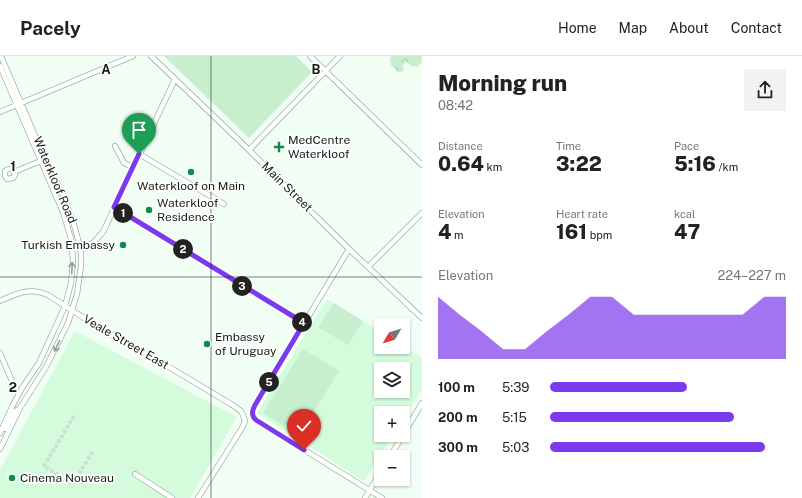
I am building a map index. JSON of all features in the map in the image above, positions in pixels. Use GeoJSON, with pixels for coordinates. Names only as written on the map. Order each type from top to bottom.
{"type":"FeatureCollection","features":[{"type":"Feature","properties":{"kind":"street","name":"Waterkloof Road"},"geometry":{"type":"LineString","coordinates":[[1,56],[19,104]]}},
{"type":"Feature","properties":{"kind":"street"},"geometry":{"type":"LineString","coordinates":[[0,112],[133,56]]}},
{"type":"Feature","properties":{"kind":"street","name":"Main Street"},"geometry":{"type":"LineString","coordinates":[[151,56],[422,318]]}},
{"type":"Feature","properties":{"kind":"street"},"geometry":{"type":"LineString","coordinates":[[310,56],[422,165]]}},
{"type":"Feature","properties":{"kind":"street"},"geometry":{"type":"LineString","coordinates":[[249,150],[340,56]]}},
{"type":"Feature","properties":{"kind":"street","name":"Waterkloof Road"},"geometry":{"type":"LineString","coordinates":[[0,66],[44,160],[57,182],[73,221],[80,250],[81,266],[76,294],[68,323],[46,367],[20,408]]}},
{"type":"Feature","properties":{"kind":"street"},"geometry":{"type":"LineString","coordinates":[[80,250],[89,246],[98,239],[104,229],[174,79]]}},
{"type":"Feature","properties":{"kind":"street"},"geometry":{"type":"LineString","coordinates":[[115,146],[124,163],[133,166]]}},
{"type":"Feature","properties":{"kind":"street"},"geometry":{"type":"LineString","coordinates":[[139,154],[224,204]]}},
{"type":"Feature","properties":{"kind":"street","name":"Waterkloof Road"},"geometry":{"type":"LineString","coordinates":[[0,434],[12,405],[39,363],[65,306],[71,283],[73,260],[71,239],[44,160]]}},
{"type":"Feature","properties":{"kind":"street"},"geometry":{"type":"LineString","coordinates":[[14,172],[44,160]]}},
{"type":"Feature","properties":{"kind":"street"},"geometry":{"type":"LineString","coordinates":[[51,184],[57,182]]}},
{"type":"Feature","properties":{"kind":"street"},"geometry":{"type":"LineString","coordinates":[[114,207],[304,323]]}},
{"type":"Feature","properties":{"kind":"street"},"geometry":{"type":"LineString","coordinates":[[368,267],[422,213]]}},
{"type":"Feature","properties":{"kind":"street"},"geometry":{"type":"LineString","coordinates":[[349,249],[253,409],[253,415],[256,420],[382,498]]}},
{"type":"Feature","properties":{"kind":"street","name":"Veale Street East"},"geometry":{"type":"LineString","coordinates":[[0,301],[21,292],[33,291],[48,295],[107,332],[169,367],[241,411],[245,418],[242,428],[198,498]]}},
{"type":"Feature","properties":{"kind":"street"},"geometry":{"type":"LineString","coordinates":[[0,353],[12,381]]}},
{"type":"Feature","properties":{"kind":"street"},"geometry":{"type":"LineString","coordinates":[[394,450],[422,403]]}},
{"type":"Feature","properties":{"kind":"street"},"geometry":{"type":"LineString","coordinates":[[0,434],[4,431],[14,412],[20,408]]}},
{"type":"Feature","properties":{"kind":"street"},"geometry":{"type":"LineString","coordinates":[[0,449],[20,408]]}},
{"type":"Feature","properties":{"kind":"street"},"geometry":{"type":"LineString","coordinates":[[135,474],[172,498]]}},
{"type":"Feature","properties":{"kind":"street"},"geometry":{"type":"LineString","coordinates":[[365,498],[374,483]]}},
{"type":"Feature","properties":{"kind":"shaded area"},"geometry":{"type":"Polygon","coordinates":[[[327,299],[374,328],[374,354],[410,354],[410,350],[422,358],[422,389],[410,408],[410,406],[374,406],[374,442],[389,442],[384,450],[374,450],[374,465],[364,481],[257,413],[327,299]]]}},
{"type":"Feature","properties":{"kind":"shaded area"},"geometry":{"type":"Polygon","coordinates":[[[75,331],[237,417],[190,498],[0,498],[0,470],[75,331]]]}},
{"type":"Feature","properties":{"kind":"green space"},"geometry":{"type":"Polygon","coordinates":[[[164,56],[296,56],[312,72],[249,138],[164,56]]]}},
{"type":"Feature","properties":{"kind":"green space"},"geometry":{"type":"Polygon","coordinates":[[[392,56],[422,56],[422,62],[417,67],[411,66],[406,62],[403,65],[404,70],[397,72],[395,68],[391,66],[390,58],[392,56]]]}},
{"type":"Feature","properties":{"kind":"green space"},"geometry":{"type":"Polygon","coordinates":[[[334,303],[363,321],[348,345],[318,327],[334,303]]]}},
{"type":"Feature","properties":{"kind":"green space"},"geometry":{"type":"Polygon","coordinates":[[[303,349],[339,371],[299,435],[263,413],[303,349]]]}},
{"type":"Feature","properties":{"kind":"tunnel"},"geometry":{"type":"LineString","coordinates":[[74,416],[44,466],[73,484],[93,451]]}},
{"type":"Feature","properties":{"kind":"place","name":"MedCentre Waterkloof"},"geometry":{"type":"Point","coordinates":[279,147]}},
{"type":"Feature","properties":{"kind":"place","name":"Waterkloof on Main"},"geometry":{"type":"Point","coordinates":[191,172]}},
{"type":"Feature","properties":{"kind":"place","name":"Waterkloof Residence"},"geometry":{"type":"Point","coordinates":[149,210]}},
{"type":"Feature","properties":{"kind":"place","name":"Turkish Embassy"},"geometry":{"type":"Point","coordinates":[123,245]}},
{"type":"Feature","properties":{"kind":"place","name":"Embassy of Uruguay"},"geometry":{"type":"Point","coordinates":[207,344]}},
{"type":"Feature","properties":{"kind":"place","name":"Cinema Nouveau"},"geometry":{"type":"Point","coordinates":[12,478]}},
{"type":"Feature","properties":{"kind":"route"},"geometry":{"type":"LineString","coordinates":[[139,154],[114,207],[304,323],[255,405],[252,413],[256,420],[304,450]]}}]}
